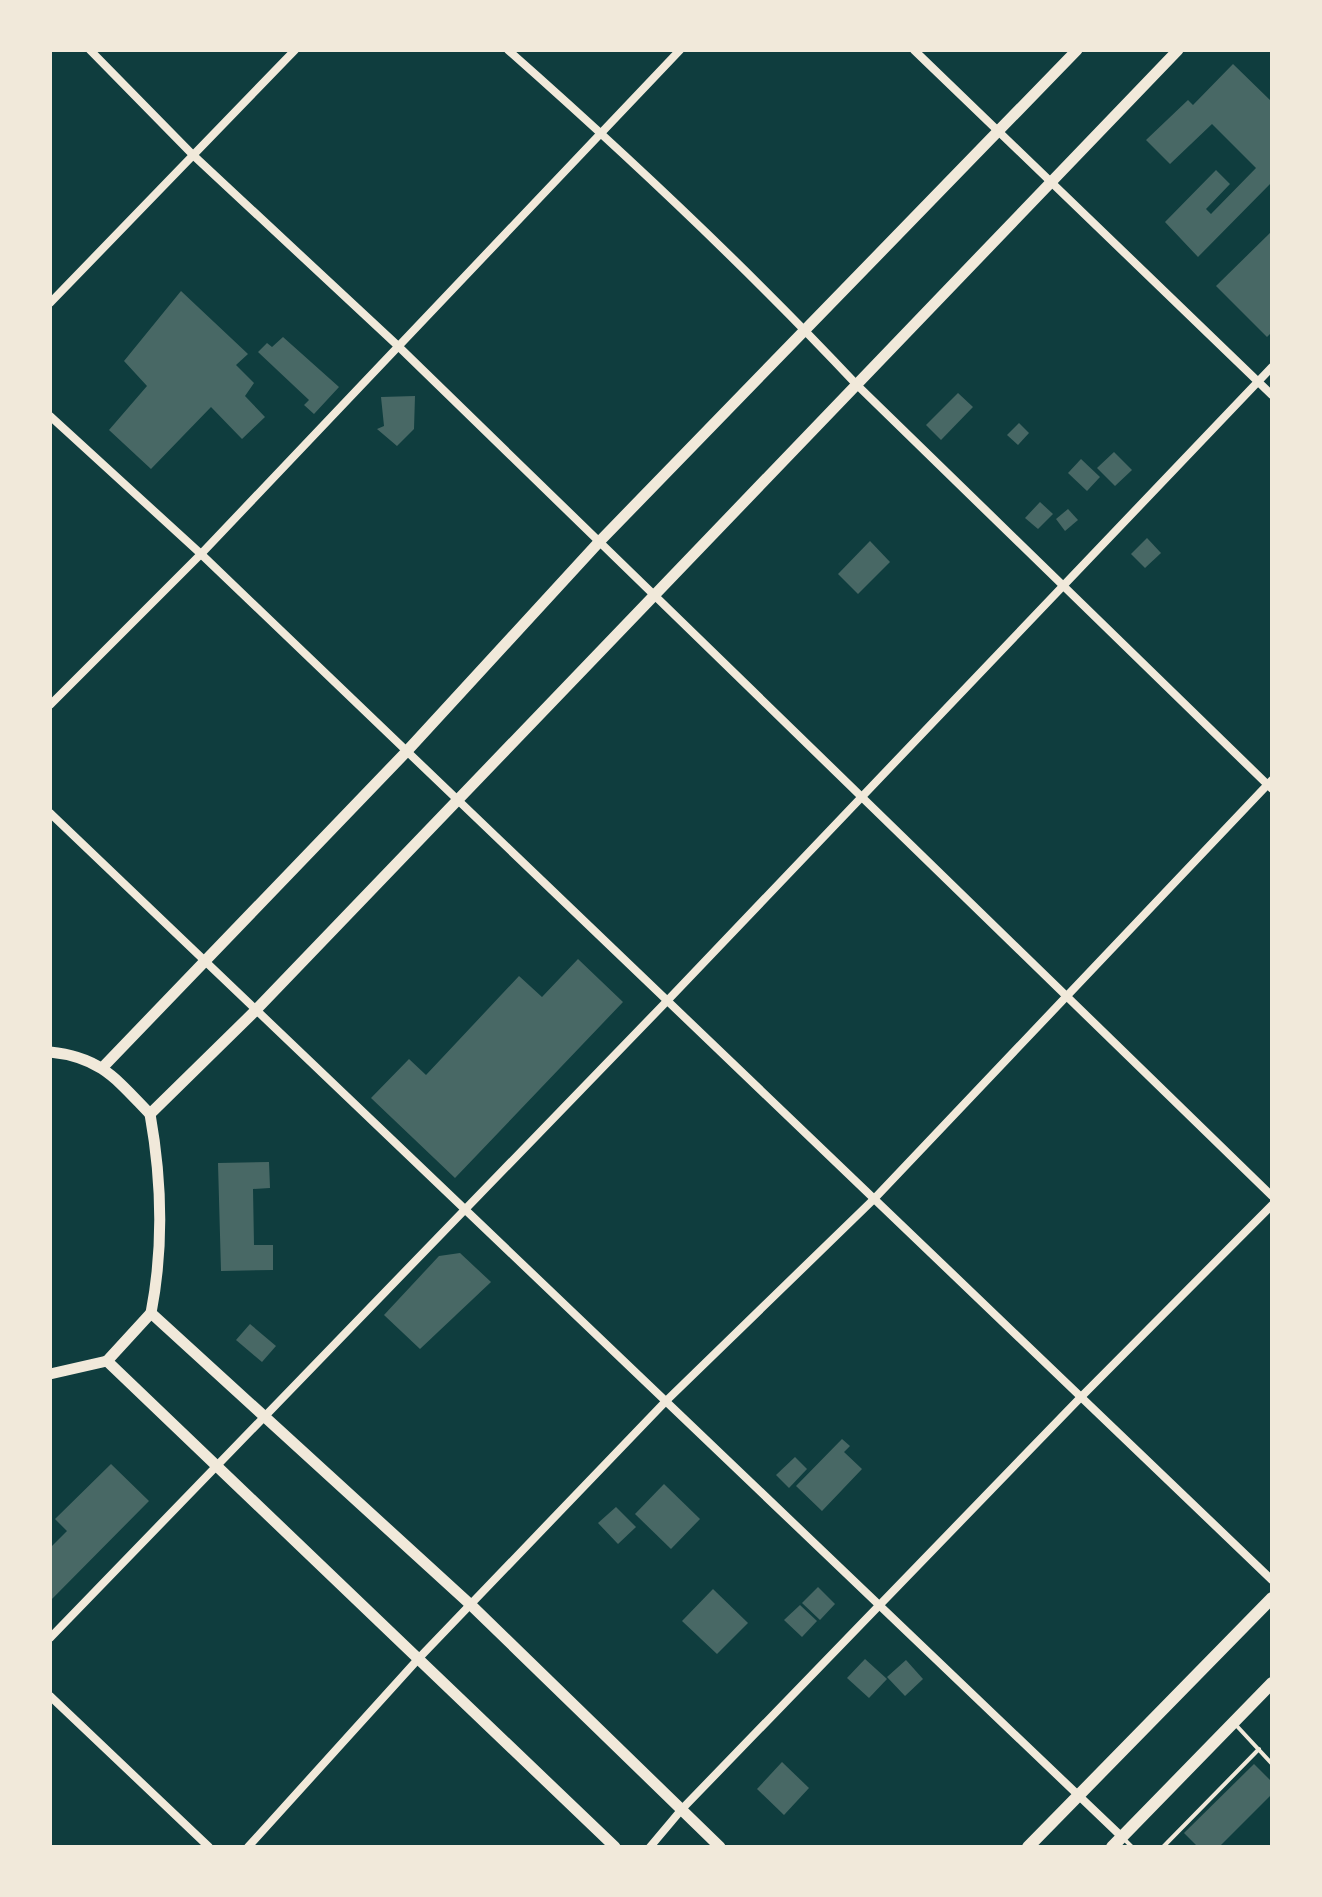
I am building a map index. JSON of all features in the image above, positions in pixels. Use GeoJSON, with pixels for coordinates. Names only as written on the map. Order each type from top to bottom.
{"type":"FeatureCollection","features":[{"type":"Feature","properties":{"kind":"main road"},"geometry":{"type":"LineString","coordinates":[[104,1066],[407,751],[599,542],[1077,50]]}},
{"type":"Feature","properties":{"kind":"main road"},"geometry":{"type":"LineString","coordinates":[[150,1114],[255,1011],[1178,50]]}},
{"type":"Feature","properties":{"kind":"main road"},"geometry":{"type":"LineString","coordinates":[[50,1052],[72,1054],[104,1066],[150,1114],[162,1226],[161,1263],[151,1313],[107,1361],[50,1374]]}},
{"type":"Feature","properties":{"kind":"main road"},"geometry":{"type":"LineString","coordinates":[[151,1313],[472,1606],[720,1847]]}},
{"type":"Feature","properties":{"kind":"main road"},"geometry":{"type":"LineString","coordinates":[[107,1361],[420,1657],[615,1847]]}},
{"type":"Feature","properties":{"kind":"main road"},"geometry":{"type":"LineString","coordinates":[[1028,1847],[1272,1598]]}},
{"type":"Feature","properties":{"kind":"main road"},"geometry":{"type":"LineString","coordinates":[[1112,1847],[1272,1683]]}},
{"type":"Feature","properties":{"kind":"street"},"geometry":{"type":"LineString","coordinates":[[90,50],[193,155],[397,345],[1272,1196]]}},
{"type":"Feature","properties":{"kind":"street"},"geometry":{"type":"LineString","coordinates":[[50,303],[295,50]]}},
{"type":"Feature","properties":{"kind":"street"},"geometry":{"type":"LineString","coordinates":[[248,1847],[420,1657],[665,1402],[874,1199],[1065,995],[1270,785],[601,132],[508,50]]}},
{"type":"Feature","properties":{"kind":"street"},"geometry":{"type":"LineString","coordinates":[[50,705],[201,554],[680,50]]}},
{"type":"Feature","properties":{"kind":"street"},"geometry":{"type":"LineString","coordinates":[[914,50],[1272,395]]}},
{"type":"Feature","properties":{"kind":"street"},"geometry":{"type":"LineString","coordinates":[[50,1638],[216,1463],[667,1001],[1272,367]]}},
{"type":"Feature","properties":{"kind":"street"},"geometry":{"type":"LineString","coordinates":[[50,416],[201,554],[1272,1580]]}},
{"type":"Feature","properties":{"kind":"street"},"geometry":{"type":"LineString","coordinates":[[50,813],[1122,1837]]}},
{"type":"Feature","properties":{"kind":"street"},"geometry":{"type":"LineString","coordinates":[[650,1847],[682,1809],[881,1607],[1081,1397],[1272,1205]]}},
{"type":"Feature","properties":{"kind":"street"},"geometry":{"type":"LineString","coordinates":[[50,1696],[209,1847]]}},
{"type":"Feature","properties":{"kind":"lane"},"geometry":{"type":"LineString","coordinates":[[1233,1722],[1272,1764]]}},
{"type":"Feature","properties":{"kind":"lane"},"geometry":{"type":"LineString","coordinates":[[1163,1847],[1259,1749]]}},
{"type":"Feature","properties":{"kind":"lane"},"geometry":{"type":"LineString","coordinates":[[1122,1837],[1132,1847]]}},
{"type":"Feature","properties":{"kind":"building"},"geometry":{"type":"Polygon","coordinates":[[[1233,64],[1272,102],[1272,182],[1198,257],[1165,222],[1216,170],[1230,184],[1206,209],[1211,214],[1256,168],[1212,124],[1170,164],[1146,140],[1188,100],[1193,105],[1233,64]]]}},
{"type":"Feature","properties":{"kind":"building"},"geometry":{"type":"Polygon","coordinates":[[[1272,231],[1272,332],[1267,337],[1216,286],[1272,231]]]}},
{"type":"Feature","properties":{"kind":"building"},"geometry":{"type":"Polygon","coordinates":[[[181,291],[248,354],[236,365],[254,383],[245,396],[265,417],[242,439],[211,407],[151,469],[109,430],[147,386],[124,361],[181,291]]]}},
{"type":"Feature","properties":{"kind":"building"},"geometry":{"type":"Polygon","coordinates":[[[283,337],[339,387],[314,414],[304,405],[309,400],[258,352],[267,343],[272,347],[283,337]]]}},
{"type":"Feature","properties":{"kind":"building"},"geometry":{"type":"Polygon","coordinates":[[[958,393],[973,407],[941,440],[926,425],[958,393]]]}},
{"type":"Feature","properties":{"kind":"building"},"geometry":{"type":"Polygon","coordinates":[[[415,396],[414,429],[397,446],[377,429],[384,426],[381,397],[415,396]]]}},
{"type":"Feature","properties":{"kind":"building"},"geometry":{"type":"Polygon","coordinates":[[[1019,423],[1029,433],[1018,445],[1007,435],[1019,423]]]}},
{"type":"Feature","properties":{"kind":"building"},"geometry":{"type":"Polygon","coordinates":[[[1114,452],[1132,470],[1115,486],[1097,468],[1114,452]]]}},
{"type":"Feature","properties":{"kind":"building"},"geometry":{"type":"Polygon","coordinates":[[[1081,459],[1100,477],[1087,491],[1068,473],[1081,459]]]}},
{"type":"Feature","properties":{"kind":"building"},"geometry":{"type":"Polygon","coordinates":[[[1040,502],[1053,514],[1038,529],[1025,518],[1040,502]]]}},
{"type":"Feature","properties":{"kind":"building"},"geometry":{"type":"Polygon","coordinates":[[[1068,509],[1078,520],[1065,531],[1056,519],[1068,509]]]}},
{"type":"Feature","properties":{"kind":"building"},"geometry":{"type":"Polygon","coordinates":[[[1147,538],[1161,553],[1145,568],[1131,554],[1147,538]]]}},
{"type":"Feature","properties":{"kind":"building"},"geometry":{"type":"Polygon","coordinates":[[[870,541],[890,562],[858,594],[838,574],[870,541]]]}},
{"type":"Feature","properties":{"kind":"building"},"geometry":{"type":"Polygon","coordinates":[[[578,959],[623,1002],[455,1178],[371,1098],[409,1059],[426,1075],[519,976],[542,997],[578,959]]]}},
{"type":"Feature","properties":{"kind":"building"},"geometry":{"type":"Polygon","coordinates":[[[269,1162],[270,1188],[253,1189],[254,1245],[273,1245],[273,1270],[221,1271],[218,1163],[269,1162]]]}},
{"type":"Feature","properties":{"kind":"building"},"geometry":{"type":"Polygon","coordinates":[[[460,1253],[491,1282],[420,1349],[384,1315],[439,1256],[460,1253]]]}},
{"type":"Feature","properties":{"kind":"building"},"geometry":{"type":"Polygon","coordinates":[[[250,1324],[276,1346],[262,1362],[236,1340],[250,1324]]]}},
{"type":"Feature","properties":{"kind":"building"},"geometry":{"type":"Polygon","coordinates":[[[842,1439],[850,1446],[844,1452],[862,1469],[822,1511],[796,1486],[842,1439]]]}},
{"type":"Feature","properties":{"kind":"building"},"geometry":{"type":"Polygon","coordinates":[[[795,1457],[807,1469],[789,1488],[776,1475],[795,1457]]]}},
{"type":"Feature","properties":{"kind":"building"},"geometry":{"type":"Polygon","coordinates":[[[111,1464],[149,1501],[50,1601],[50,1548],[67,1531],[55,1519],[111,1464]]]}},
{"type":"Feature","properties":{"kind":"building"},"geometry":{"type":"Polygon","coordinates":[[[664,1484],[700,1519],[671,1549],[635,1514],[664,1484]]]}},
{"type":"Feature","properties":{"kind":"building"},"geometry":{"type":"Polygon","coordinates":[[[616,1507],[636,1527],[618,1544],[598,1523],[616,1507]]]}},
{"type":"Feature","properties":{"kind":"building"},"geometry":{"type":"Polygon","coordinates":[[[818,1587],[835,1604],[820,1620],[802,1603],[818,1587]]]}},
{"type":"Feature","properties":{"kind":"building"},"geometry":{"type":"Polygon","coordinates":[[[713,1589],[748,1623],[717,1654],[682,1621],[713,1589]]]}},
{"type":"Feature","properties":{"kind":"building"},"geometry":{"type":"Polygon","coordinates":[[[800,1605],[817,1621],[802,1637],[784,1620],[800,1605]]]}},
{"type":"Feature","properties":{"kind":"building"},"geometry":{"type":"Polygon","coordinates":[[[865,1659],[887,1679],[869,1698],[847,1678],[865,1659]]]}},
{"type":"Feature","properties":{"kind":"building"},"geometry":{"type":"Polygon","coordinates":[[[906,1660],[923,1679],[905,1696],[887,1677],[906,1660]]]}},
{"type":"Feature","properties":{"kind":"building"},"geometry":{"type":"Polygon","coordinates":[[[782,1762],[809,1788],[784,1815],[757,1789],[782,1762]]]}},
{"type":"Feature","properties":{"kind":"building"},"geometry":{"type":"Polygon","coordinates":[[[1254,1764],[1272,1782],[1272,1794],[1219,1847],[1198,1847],[1184,1833],[1254,1764]]]}}]}
